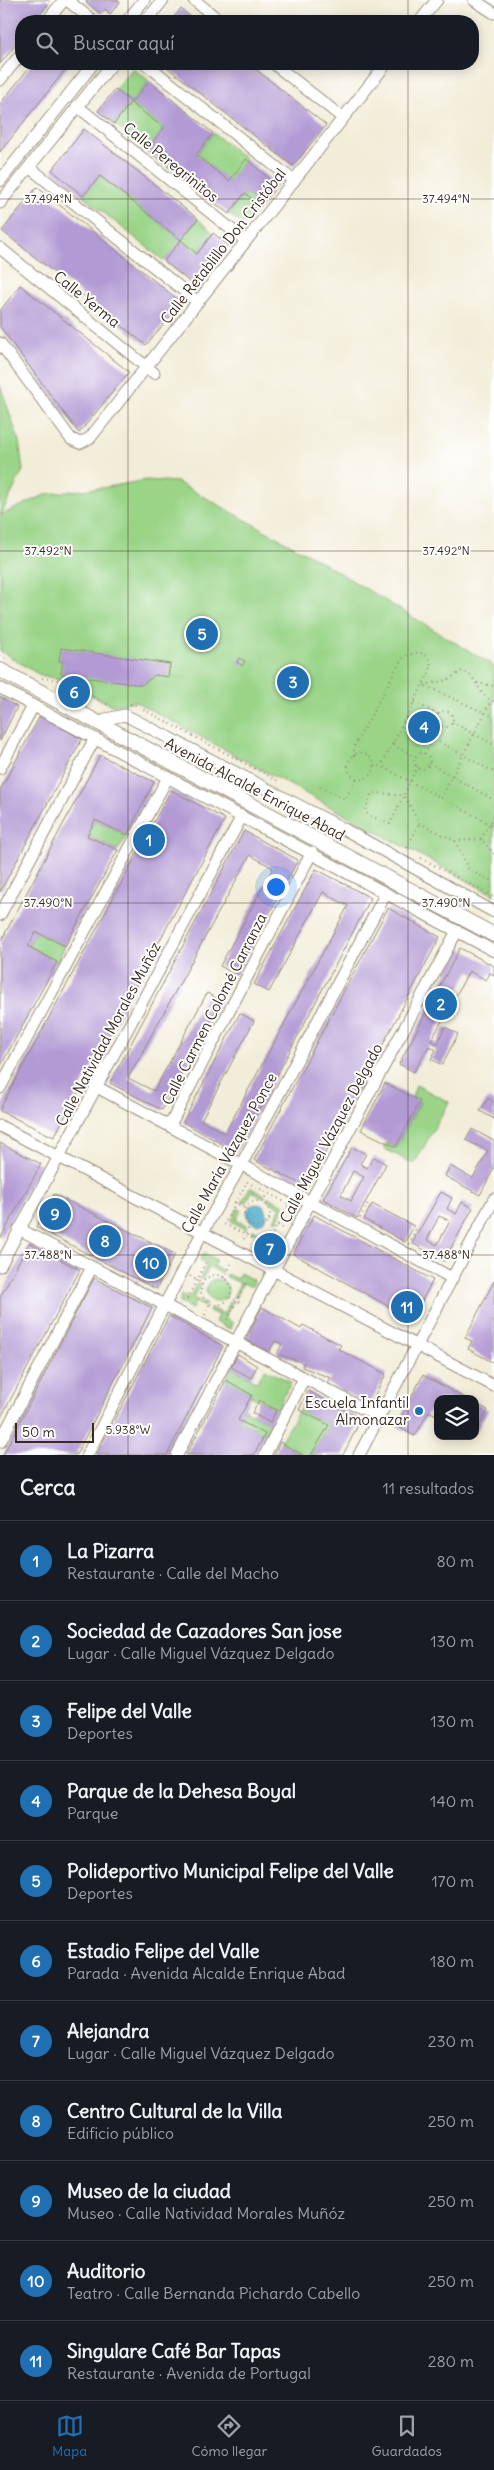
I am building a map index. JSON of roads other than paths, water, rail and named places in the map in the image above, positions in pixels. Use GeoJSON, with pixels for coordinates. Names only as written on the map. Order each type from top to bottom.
{"type":"FeatureCollection","features":[{"type":"Feature","properties":{"kind":"main road","name":"Avenida Alcalde Enrique Abad"},"geometry":{"type":"LineString","coordinates":[[0,662],[494,927]]}},
{"type":"Feature","properties":{"kind":"main road","name":"Avenida Alcalde Enrique Abad"},"geometry":{"type":"LineString","coordinates":[[0,670],[494,935]]}},
{"type":"Feature","properties":{"kind":"street"},"geometry":{"type":"LineString","coordinates":[[52,15],[65,0],[85,15]]}},
{"type":"Feature","properties":{"kind":"street"},"geometry":{"type":"LineString","coordinates":[[132,15],[144,0]]}},
{"type":"Feature","properties":{"kind":"street"},"geometry":{"type":"LineString","coordinates":[[151,15],[163,0]]}},
{"type":"Feature","properties":{"kind":"street"},"geometry":{"type":"LineString","coordinates":[[194,0],[213,15]]}},
{"type":"Feature","properties":{"kind":"street"},"geometry":{"type":"LineString","coordinates":[[425,15],[437,0]]}},
{"type":"Feature","properties":{"kind":"street"},"geometry":{"type":"LineString","coordinates":[[474,0],[494,13]]}},
{"type":"Feature","properties":{"kind":"street"},"geometry":{"type":"LineString","coordinates":[[0,80],[15,61]]}},
{"type":"Feature","properties":{"kind":"street"},"geometry":{"type":"LineString","coordinates":[[0,181],[88,70]]}},
{"type":"Feature","properties":{"kind":"street"},"geometry":{"type":"LineString","coordinates":[[0,203],[107,70]]}},
{"type":"Feature","properties":{"kind":"street"},"geometry":{"type":"LineString","coordinates":[[154,70],[294,181]]}},
{"type":"Feature","properties":{"kind":"street"},"geometry":{"type":"LineString","coordinates":[[282,70],[343,118]]}},
{"type":"Feature","properties":{"kind":"street","name":"Calle Retablillo Don Cristóbal"},"geometry":{"type":"LineString","coordinates":[[0,343],[71,439],[80,443],[90,438],[150,370],[198,302],[381,70]]}},
{"type":"Feature","properties":{"kind":"street","name":"Calle Peregrinitos"},"geometry":{"type":"LineString","coordinates":[[78,106],[246,241]]}},
{"type":"Feature","properties":{"kind":"street"},"geometry":{"type":"LineString","coordinates":[[29,167],[198,302]]}},
{"type":"Feature","properties":{"kind":"street","name":"Calle Yerma"},"geometry":{"type":"LineString","coordinates":[[0,248],[150,370]]}},
{"type":"Feature","properties":{"kind":"street"},"geometry":{"type":"LineString","coordinates":[[0,688],[94,740],[312,852],[494,951]]}},
{"type":"Feature","properties":{"kind":"street"},"geometry":{"type":"LineString","coordinates":[[0,768],[4,751],[33,706]]}},
{"type":"Feature","properties":{"kind":"street","name":"Avenida Alcalde Enrique Abad"},"geometry":{"type":"LineString","coordinates":[[106,719],[126,715],[344,829],[494,912]]}},
{"type":"Feature","properties":{"kind":"street"},"geometry":{"type":"LineString","coordinates":[[0,915],[94,740]]}},
{"type":"Feature","properties":{"kind":"street"},"geometry":{"type":"LineString","coordinates":[[0,1088],[168,777]]}},
{"type":"Feature","properties":{"kind":"street","name":"Calle Natividad Morales Muñóz"},"geometry":{"type":"LineString","coordinates":[[0,1266],[95,1086],[242,816]]}},
{"type":"Feature","properties":{"kind":"street","name":"Calle Carmen Colomé Carranza"},"geometry":{"type":"LineString","coordinates":[[170,1125],[312,852]]}},
{"type":"Feature","properties":{"kind":"street","name":"Calle María Vázquez Ponce"},"geometry":{"type":"LineString","coordinates":[[87,1455],[202,1233],[241,1165],[386,893]]}},
{"type":"Feature","properties":{"kind":"street","name":"Calle Miguel Vázquez Delgado"},"geometry":{"type":"LineString","coordinates":[[177,1455],[273,1271],[457,931]]}},
{"type":"Feature","properties":{"kind":"street"},"geometry":{"type":"LineString","coordinates":[[95,1086],[452,1278]]}},
{"type":"Feature","properties":{"kind":"street"},"geometry":{"type":"LineString","coordinates":[[0,1126],[494,1386]]}},
{"type":"Feature","properties":{"kind":"street"},"geometry":{"type":"LineString","coordinates":[[359,1455],[494,1199]]}},
{"type":"Feature","properties":{"kind":"street"},"geometry":{"type":"LineString","coordinates":[[19,1229],[379,1417]]}},
{"type":"Feature","properties":{"kind":"street"},"geometry":{"type":"LineString","coordinates":[[0,1442],[92,1267]]}},
{"type":"Feature","properties":{"kind":"street"},"geometry":{"type":"LineString","coordinates":[[265,1455],[304,1378]]}},
{"type":"Feature","properties":{"kind":"water"},"geometry":{"type":"Polygon","coordinates":[[[257,1204],[264,1207],[267,1214],[264,1221],[257,1224],[250,1221],[247,1214],[250,1207],[257,1204]]]}},
{"type":"Feature","properties":{"kind":"place","name":"Polideportivo Municipal Felipe del Valle"},"geometry":{"type":"Point","coordinates":[202,634]}},
{"type":"Feature","properties":{"kind":"place","name":"Felipe del Valle"},"geometry":{"type":"Point","coordinates":[293,682]}},
{"type":"Feature","properties":{"kind":"place","name":"Estadio Felipe del Valle"},"geometry":{"type":"Point","coordinates":[74,692]}},
{"type":"Feature","properties":{"kind":"place","name":"Parque de la Dehesa Boyal"},"geometry":{"type":"Point","coordinates":[424,727]}},
{"type":"Feature","properties":{"kind":"place","name":"La Pizarra"},"geometry":{"type":"Point","coordinates":[149,840]}},
{"type":"Feature","properties":{"kind":"place","name":"Sociedad de Cazadores San jose"},"geometry":{"type":"Point","coordinates":[441,1004]}},
{"type":"Feature","properties":{"kind":"place","name":"Museo de la ciudad"},"geometry":{"type":"Point","coordinates":[55,1214]}},
{"type":"Feature","properties":{"kind":"place","name":"Centro Cultural de la Villa"},"geometry":{"type":"Point","coordinates":[105,1241]}},
{"type":"Feature","properties":{"kind":"place","name":"Alejandra"},"geometry":{"type":"Point","coordinates":[270,1249]}},
{"type":"Feature","properties":{"kind":"place","name":"Auditorio"},"geometry":{"type":"Point","coordinates":[151,1263]}},
{"type":"Feature","properties":{"kind":"place","name":"Singulare Café Bar Tapas"},"geometry":{"type":"Point","coordinates":[407,1307]}},
{"type":"Feature","properties":{"kind":"place","name":"Escuela Infantil Almonazar"},"geometry":{"type":"Point","coordinates":[419,1411]}}]}
